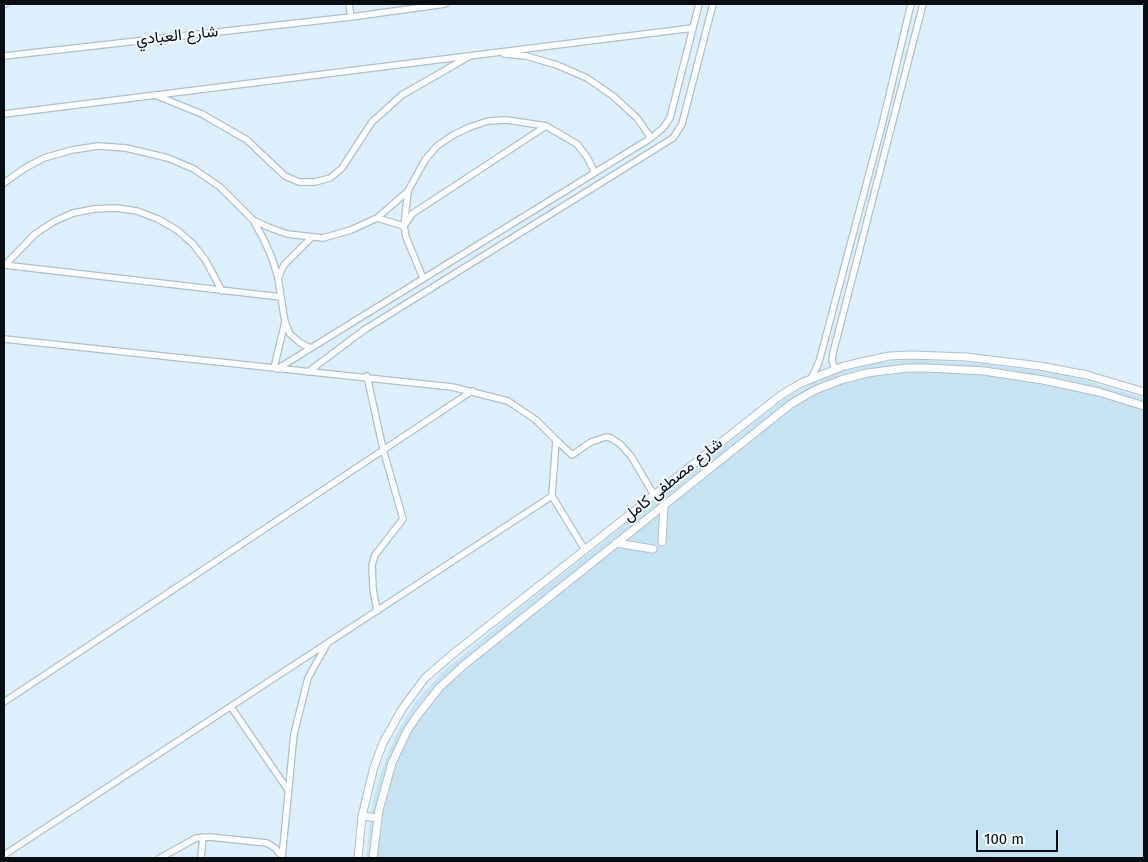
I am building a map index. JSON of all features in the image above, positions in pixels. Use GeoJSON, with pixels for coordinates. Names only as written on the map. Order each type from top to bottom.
{"type":"FeatureCollection","features":[{"type":"Feature","properties":{"kind":"street"},"geometry":{"type":"LineString","coordinates":[[349,4],[351,17]]}},
{"type":"Feature","properties":{"kind":"street","name":"شارع العبادي"},"geometry":{"type":"LineString","coordinates":[[4,56],[351,17],[445,4]]}},
{"type":"Feature","properties":{"kind":"street"},"geometry":{"type":"LineString","coordinates":[[275,368],[594,171],[651,138],[663,128],[670,118],[699,4]]}},
{"type":"Feature","properties":{"kind":"street"},"geometry":{"type":"LineString","coordinates":[[308,372],[364,330],[673,138],[682,124],[712,4]]}},
{"type":"Feature","properties":{"kind":"street"},"geometry":{"type":"LineString","coordinates":[[811,379],[819,362],[880,134],[911,4]]}},
{"type":"Feature","properties":{"kind":"street"},"geometry":{"type":"LineString","coordinates":[[835,368],[832,361],[833,353],[923,4]]}},
{"type":"Feature","properties":{"kind":"street"},"geometry":{"type":"LineString","coordinates":[[4,114],[693,28]]}},
{"type":"Feature","properties":{"kind":"street"},"geometry":{"type":"LineString","coordinates":[[494,53],[526,56],[557,65],[586,78],[613,96],[636,118],[651,138]]}},
{"type":"Feature","properties":{"kind":"street"},"geometry":{"type":"LineString","coordinates":[[154,95],[202,114],[247,140],[285,176],[299,182],[315,182],[330,178],[342,168],[372,122],[402,95],[469,56]]}},
{"type":"Feature","properties":{"kind":"street"},"geometry":{"type":"LineString","coordinates":[[423,278],[406,237],[404,226],[408,191],[424,160],[437,146],[453,135],[470,127],[488,122],[507,120],[546,126],[577,144],[587,157],[594,171]]}},
{"type":"Feature","properties":{"kind":"street"},"geometry":{"type":"LineString","coordinates":[[404,226],[412,214],[546,126]]}},
{"type":"Feature","properties":{"kind":"street"},"geometry":{"type":"LineString","coordinates":[[4,183],[25,168],[44,158],[72,150],[98,146],[126,148],[161,156],[194,168],[220,187],[252,220],[263,238],[278,278],[285,322],[290,334],[310,348]]}},
{"type":"Feature","properties":{"kind":"street"},"geometry":{"type":"LineString","coordinates":[[252,220],[287,234],[323,238],[351,230],[377,218],[408,191]]}},
{"type":"Feature","properties":{"kind":"street"},"geometry":{"type":"LineString","coordinates":[[5,265],[35,234],[53,222],[73,213],[94,209],[116,208],[138,211],[158,219],[177,230],[193,244],[206,261],[222,291]]}},
{"type":"Feature","properties":{"kind":"street"},"geometry":{"type":"LineString","coordinates":[[377,218],[404,226]]}},
{"type":"Feature","properties":{"kind":"street"},"geometry":{"type":"LineString","coordinates":[[278,278],[284,265],[311,238]]}},
{"type":"Feature","properties":{"kind":"street"},"geometry":{"type":"LineString","coordinates":[[5,265],[281,297]]}},
{"type":"Feature","properties":{"kind":"street"},"geometry":{"type":"LineString","coordinates":[[275,368],[285,322]]}},
{"type":"Feature","properties":{"kind":"street"},"geometry":{"type":"LineString","coordinates":[[4,339],[308,372],[367,376],[472,391],[508,401],[536,420],[572,455],[592,442],[606,437],[611,438],[620,444],[631,456],[654,495]]}},
{"type":"Feature","properties":{"kind":"street","name":"شارع مصطفى كامل"},"geometry":{"type":"LineString","coordinates":[[358,858],[362,816],[374,767],[383,743],[402,709],[419,686],[439,665],[781,395],[835,368],[866,360],[890,356],[939,355],[1064,370],[1144,392]]}},
{"type":"Feature","properties":{"kind":"street"},"geometry":{"type":"LineString","coordinates":[[972,370],[974,358]]}},
{"type":"Feature","properties":{"kind":"street","name":"شارع مصطفى كامل"},"geometry":{"type":"LineString","coordinates":[[373,858],[382,795],[399,747],[417,716],[439,688],[464,665],[791,404],[815,390],[841,380],[887,369],[921,368],[972,370],[1062,383],[1144,406]]}},
{"type":"Feature","properties":{"kind":"street"},"geometry":{"type":"LineString","coordinates":[[367,376],[383,449],[403,513],[403,519],[375,555],[372,565],[376,611]]}},
{"type":"Feature","properties":{"kind":"street"},"geometry":{"type":"LineString","coordinates":[[4,702],[472,391]]}},
{"type":"Feature","properties":{"kind":"street"},"geometry":{"type":"LineString","coordinates":[[556,440],[552,496],[585,550]]}},
{"type":"Feature","properties":{"kind":"street"},"geometry":{"type":"LineString","coordinates":[[4,855],[552,496]]}},
{"type":"Feature","properties":{"kind":"street"},"geometry":{"type":"LineString","coordinates":[[662,542],[664,504]]}},
{"type":"Feature","properties":{"kind":"street"},"geometry":{"type":"LineString","coordinates":[[636,510],[644,520]]}},
{"type":"Feature","properties":{"kind":"street"},"geometry":{"type":"LineString","coordinates":[[628,516],[636,527]]}},
{"type":"Feature","properties":{"kind":"street"},"geometry":{"type":"LineString","coordinates":[[616,543],[653,549]]}},
{"type":"Feature","properties":{"kind":"street"},"geometry":{"type":"LineString","coordinates":[[282,857],[294,734],[308,678],[328,643]]}},
{"type":"Feature","properties":{"kind":"street"},"geometry":{"type":"LineString","coordinates":[[230,707],[288,790]]}},
{"type":"Feature","properties":{"kind":"street"},"geometry":{"type":"LineString","coordinates":[[362,816],[378,818]]}},
{"type":"Feature","properties":{"kind":"street"},"geometry":{"type":"LineString","coordinates":[[160,858],[190,841],[203,837],[267,843],[275,848],[282,857]]}},
{"type":"Feature","properties":{"kind":"street"},"geometry":{"type":"LineString","coordinates":[[201,858],[203,837]]}},
{"type":"Feature","properties":{"kind":"shaded area"},"geometry":{"type":"Polygon","coordinates":[[[910,359],[983,364],[1063,374],[1144,398],[1144,858],[366,858],[373,800],[383,766],[395,737],[416,701],[444,671],[515,612],[784,399],[821,378],[866,365],[910,359]]]}}]}
